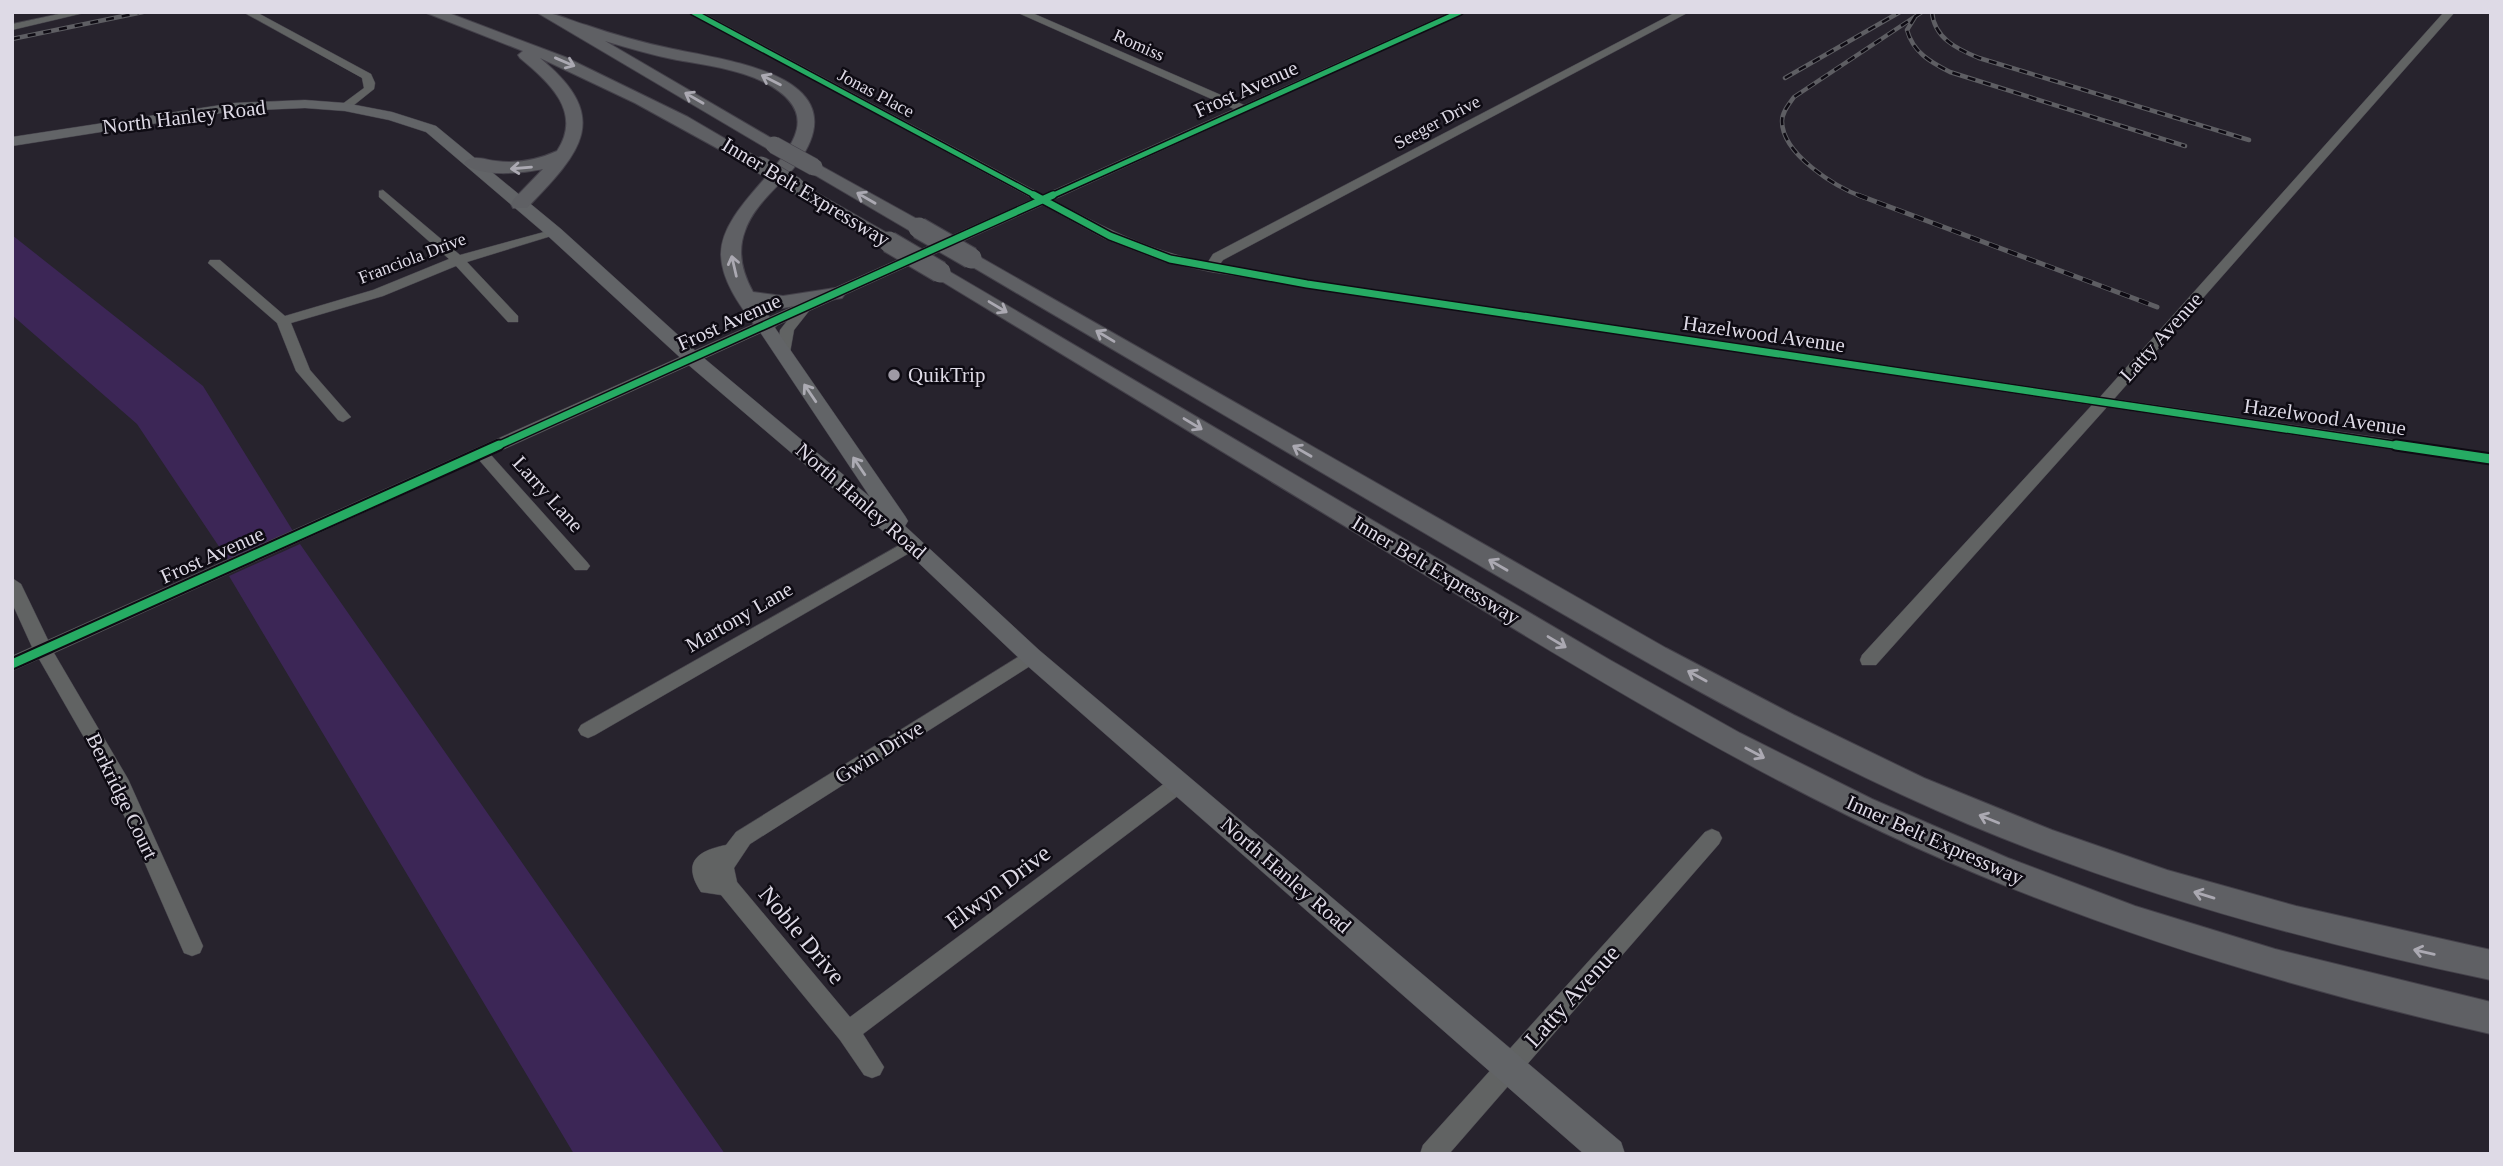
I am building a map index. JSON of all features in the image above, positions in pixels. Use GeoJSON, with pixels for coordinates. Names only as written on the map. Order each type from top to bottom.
{"type":"FeatureCollection","features":[{"type":"Feature","properties":{"kind":"highway","name":"Inner Belt Expressway"},"geometry":{"type":"LineString","coordinates":[[431,12],[502,37],[626,91],[696,127],[1582,657],[1748,750],[1868,811],[2048,889],[2181,936],[2323,979],[2491,1018]]}},
{"type":"Feature","properties":{"kind":"highway","name":"Inner Belt Expressway"},"geometry":{"type":"LineString","coordinates":[[544,12],[1573,608],[1847,756],[1980,815],[2139,874],[2277,916],[2491,965]]}},
{"type":"Feature","properties":{"kind":"highway"},"geometry":{"type":"LineString","coordinates":[[560,22],[640,47],[760,74],[788,90],[799,103],[807,125],[800,150],[745,212],[734,235],[732,266],[746,297],[765,326]]}},
{"type":"Feature","properties":{"kind":"highway"},"geometry":{"type":"LineString","coordinates":[[502,37],[541,66],[562,88],[570,101],[576,127],[567,153],[520,204]]}},
{"type":"Feature","properties":{"kind":"highway"},"geometry":{"type":"LineString","coordinates":[[473,163],[525,169],[567,153]]}},
{"type":"Feature","properties":{"kind":"highway"},"geometry":{"type":"LineString","coordinates":[[746,297],[783,302],[835,294]]}},
{"type":"Feature","properties":{"kind":"main road","name":"North Hanley Road"},"geometry":{"type":"LineString","coordinates":[[12,142],[234,107],[306,104],[345,107],[392,116],[430,129],[555,233],[692,358],[912,544],[1031,656],[1609,1154]]}},
{"type":"Feature","properties":{"kind":"main road"},"geometry":{"type":"LineString","coordinates":[[765,326],[912,544]]}},
{"type":"Feature","properties":{"kind":"street"},"geometry":{"type":"LineString","coordinates":[[12,27],[83,12]]}},
{"type":"Feature","properties":{"kind":"street"},"geometry":{"type":"LineString","coordinates":[[248,12],[367,76],[369,89],[345,107]]}},
{"type":"Feature","properties":{"kind":"street","name":"Jonas Place"},"geometry":{"type":"LineString","coordinates":[[694,12],[1044,201]]}},
{"type":"Feature","properties":{"kind":"street","name":"Romiss"},"geometry":{"type":"LineString","coordinates":[[1021,12],[1243,109]]}},
{"type":"Feature","properties":{"kind":"street","name":"Frost Avenue"},"geometry":{"type":"LineString","coordinates":[[12,664],[1460,12]]}},
{"type":"Feature","properties":{"kind":"street","name":"Seeger Drive"},"geometry":{"type":"LineString","coordinates":[[1210,268],[1217,257],[1684,12]]}},
{"type":"Feature","properties":{"kind":"street","name":"Latty Avenue"},"geometry":{"type":"LineString","coordinates":[[1869,660],[2450,12]]}},
{"type":"Feature","properties":{"kind":"street"},"geometry":{"type":"LineString","coordinates":[[383,194],[458,260],[513,319]]}},
{"type":"Feature","properties":{"kind":"street","name":"Hazelwood Avenue"},"geometry":{"type":"LineString","coordinates":[[1044,201],[1140,249],[1210,268],[2491,459]]}},
{"type":"Feature","properties":{"kind":"street","name":"Franciola Drive"},"geometry":{"type":"LineString","coordinates":[[283,321],[378,293],[458,260],[555,233]]}},
{"type":"Feature","properties":{"kind":"street"},"geometry":{"type":"LineString","coordinates":[[215,262],[283,321],[303,371],[343,417]]}},
{"type":"Feature","properties":{"kind":"street"},"geometry":{"type":"LineString","coordinates":[[784,355],[787,330],[794,317],[807,307]]}},
{"type":"Feature","properties":{"kind":"street","name":"Larry Lane"},"geometry":{"type":"LineString","coordinates":[[481,453],[581,566]]}},
{"type":"Feature","properties":{"kind":"street","name":"Martony Lane"},"geometry":{"type":"LineString","coordinates":[[588,730],[912,544]]}},
{"type":"Feature","properties":{"kind":"street","name":"Berkridge Court"},"geometry":{"type":"LineString","coordinates":[[12,584],[43,650],[118,779],[192,946]]}},
{"type":"Feature","properties":{"kind":"street","name":"Gwin Drive"},"geometry":{"type":"LineString","coordinates":[[727,868],[743,838],[1031,656]]}},
{"type":"Feature","properties":{"kind":"street","name":"Elwyn Drive"},"geometry":{"type":"LineString","coordinates":[[848,1032],[1180,783]]}},
{"type":"Feature","properties":{"kind":"street","name":"Latty Avenue"},"geometry":{"type":"LineString","coordinates":[[1432,1154],[1712,838]]}},
{"type":"Feature","properties":{"kind":"street","name":"Noble Drive"},"geometry":{"type":"LineString","coordinates":[[727,868],[872,1067]]}},
{"type":"Feature","properties":{"kind":"shaded area"},"geometry":{"type":"Polygon","coordinates":[[[12,235],[203,386],[293,531],[228,560],[137,424],[12,315],[12,235]]]}},
{"type":"Feature","properties":{"kind":"shaded area"},"geometry":{"type":"Polygon","coordinates":[[[300,544],[725,1154],[574,1154],[229,576],[300,544]]]}},
{"type":"Feature","properties":{"kind":"railway"},"geometry":{"type":"LineString","coordinates":[[12,39],[143,12]]}},
{"type":"Feature","properties":{"kind":"railway"},"geometry":{"type":"LineString","coordinates":[[1785,78],[1900,12]]}},
{"type":"Feature","properties":{"kind":"railway"},"geometry":{"type":"LineString","coordinates":[[1860,196],[1825,177],[1800,157],[1784,133],[1783,114],[1794,97],[1922,12]]}},
{"type":"Feature","properties":{"kind":"railway"},"geometry":{"type":"LineString","coordinates":[[1932,12],[1942,36],[1963,51],[1979,58],[2249,140]]}},
{"type":"Feature","properties":{"kind":"railway"},"geometry":{"type":"LineString","coordinates":[[1915,17],[1907,30],[1913,44],[1929,60],[1950,72],[2185,146]]}},
{"type":"Feature","properties":{"kind":"railway"},"geometry":{"type":"LineString","coordinates":[[1860,196],[2157,307]]}},
{"type":"Feature","properties":{"kind":"cycle path"},"geometry":{"type":"LineString","coordinates":[[693,12],[1110,236],[1170,259],[1307,284],[2491,459]]}},
{"type":"Feature","properties":{"kind":"cycle path"},"geometry":{"type":"LineString","coordinates":[[12,664],[1460,12]]}},
{"type":"Feature","properties":{"kind":"place","name":"QuikTrip"},"geometry":{"type":"Point","coordinates":[894,375]}}]}
